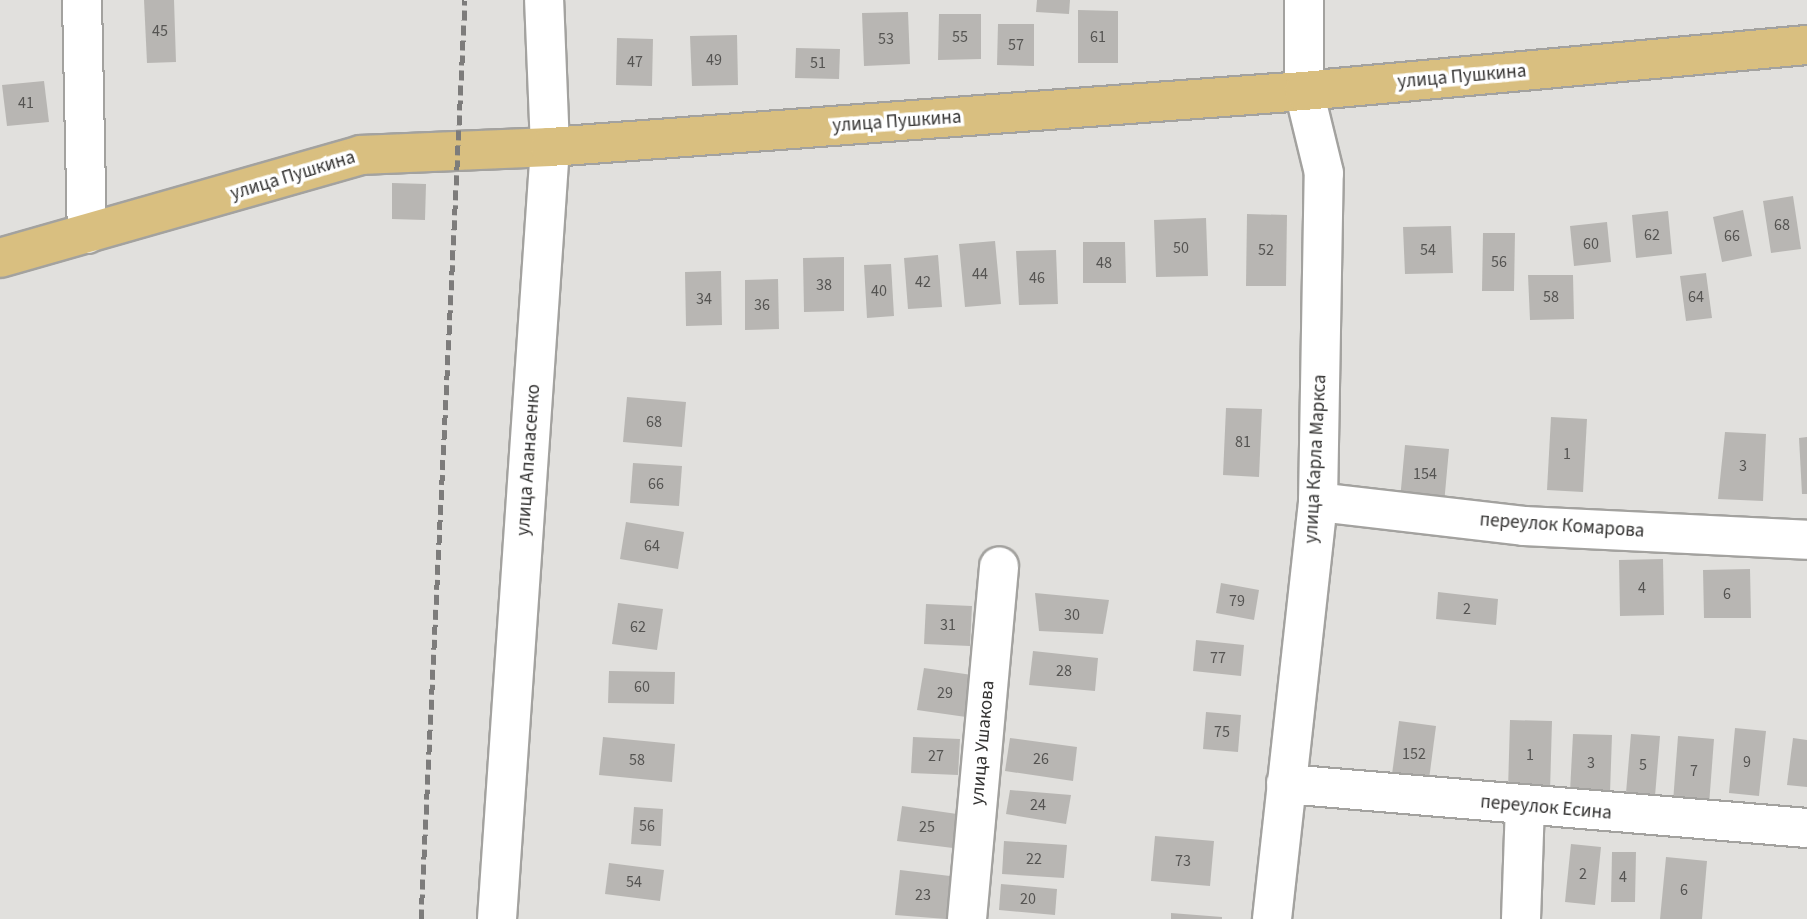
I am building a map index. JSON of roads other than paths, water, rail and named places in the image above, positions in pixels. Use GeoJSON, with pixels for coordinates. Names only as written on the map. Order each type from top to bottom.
{"type":"FeatureCollection","features":[{"type":"Feature","properties":{"kind":"main road","name":"улица Пушкина"},"geometry":{"type":"LineString","coordinates":[[0,258],[360,155],[550,148],[1304,91],[1807,45]]}},
{"type":"Feature","properties":{"kind":"street"},"geometry":{"type":"LineString","coordinates":[[82,0],[87,234]]}},
{"type":"Feature","properties":{"kind":"street","name":"улица Апанасенко"},"geometry":{"type":"LineString","coordinates":[[497,919],[550,148],[544,0]]}},
{"type":"Feature","properties":{"kind":"street","name":"улица Карла Маркса"},"geometry":{"type":"LineString","coordinates":[[1272,919],[1318,502],[1324,173],[1304,91],[1304,0]]}},
{"type":"Feature","properties":{"kind":"street","name":"переулок Комарова"},"geometry":{"type":"LineString","coordinates":[[1318,502],[1524,526],[1807,540]]}},
{"type":"Feature","properties":{"kind":"street","name":"улица Ушакова"},"geometry":{"type":"LineString","coordinates":[[967,919],[999,566]]}},
{"type":"Feature","properties":{"kind":"street","name":"переулок Есина"},"geometry":{"type":"LineString","coordinates":[[1286,784],[1525,807],[1807,828]]}},
{"type":"Feature","properties":{"kind":"street"},"geometry":{"type":"LineString","coordinates":[[1521,919],[1525,807]]}},
{"type":"Feature","properties":{"kind":"railway"},"geometry":{"type":"LineString","coordinates":[[421,919],[465,0]]}}]}
